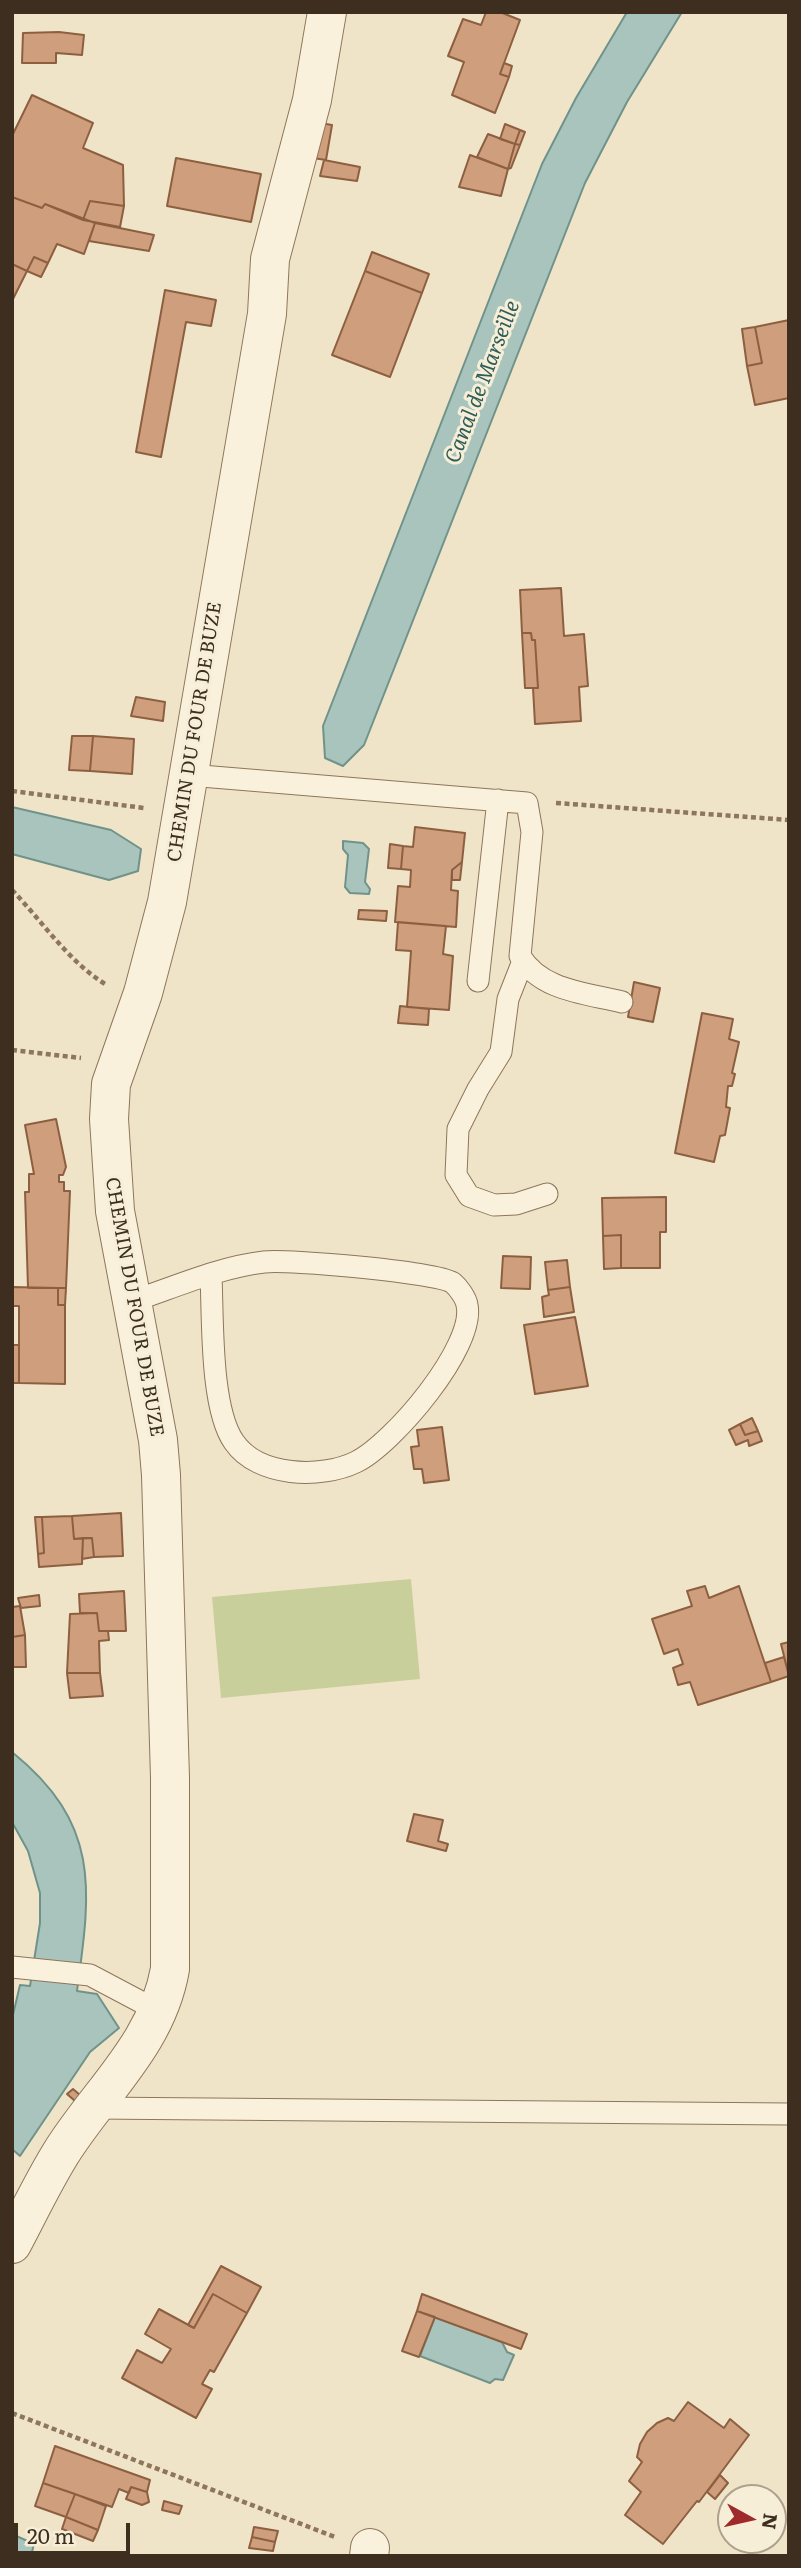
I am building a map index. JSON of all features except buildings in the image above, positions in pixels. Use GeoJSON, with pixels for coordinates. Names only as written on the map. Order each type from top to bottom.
{"type":"FeatureCollection","features":[{"type":"Feature","properties":{"kind":"street","name":"CHEMIN DU FOUR DE BUZE"},"geometry":{"type":"LineString","coordinates":[[12,2244],[61,2153],[142,2043],[158,2011],[170,1969],[170,1778],[161,1475],[158,1440],[110,1168],[110,1096],[167,902],[267,314],[270,259],[312,100],[327,12]]}},
{"type":"Feature","properties":{"kind":"lane"},"geometry":{"type":"LineString","coordinates":[[189,775],[527,803],[532,832],[519,945],[523,961],[528,970],[547,983],[622,1002]]}},
{"type":"Feature","properties":{"kind":"lane"},"geometry":{"type":"LineString","coordinates":[[478,981],[498,800]]}},
{"type":"Feature","properties":{"kind":"lane"},"geometry":{"type":"LineString","coordinates":[[523,961],[508,999],[501,1052],[458,1129],[456,1175],[469,1196],[494,1205],[516,1204],[547,1194]]}},
{"type":"Feature","properties":{"kind":"lane"},"geometry":{"type":"LineString","coordinates":[[133,1301],[211,1276],[267,1261],[429,1275],[452,1282],[467,1301],[469,1322],[457,1354],[404,1422],[387,1438],[358,1462],[339,1468],[290,1472],[247,1455],[233,1441],[223,1416],[214,1353],[211,1276]]}},
{"type":"Feature","properties":{"kind":"lane"},"geometry":{"type":"LineString","coordinates":[[19,1967],[90,1975],[158,2011]]}},
{"type":"Feature","properties":{"kind":"lane"},"geometry":{"type":"LineString","coordinates":[[94,2108],[789,2114]]}},
{"type":"Feature","properties":{"kind":"path"},"geometry":{"type":"LineString","coordinates":[[12,791],[183,813]]}},
{"type":"Feature","properties":{"kind":"path"},"geometry":{"type":"LineString","coordinates":[[527,803],[718,813],[789,820]]}},
{"type":"Feature","properties":{"kind":"path"},"geometry":{"type":"LineString","coordinates":[[12,890],[94,977],[139,1004]]}},
{"type":"Feature","properties":{"kind":"path"},"geometry":{"type":"LineString","coordinates":[[12,1050],[118,1062]]}},
{"type":"Feature","properties":{"kind":"path"},"geometry":{"type":"LineString","coordinates":[[12,2413],[369,2552]]}},
{"type":"Feature","properties":{"kind":"green space"},"geometry":{"type":"Polygon","coordinates":[[[411,1579],[420,1679],[221,1698],[212,1597],[411,1579]]]}},
{"type":"Feature","properties":{"kind":"water","name":"Canal de Marseille"},"geometry":{"type":"Polygon","coordinates":[[[627,12],[682,12],[627,102],[585,183],[364,745],[343,766],[325,758],[323,726],[542,164],[576,98],[627,12]]]}},
{"type":"Feature","properties":{"kind":"water"},"geometry":{"type":"Polygon","coordinates":[[[12,807],[111,830],[141,849],[138,871],[109,880],[12,854],[12,807]]]}},
{"type":"Feature","properties":{"kind":"water"},"geometry":{"type":"Polygon","coordinates":[[[343,841],[363,843],[369,849],[365,882],[370,889],[369,894],[350,893],[345,887],[348,855],[343,849],[343,841]]]}},
{"type":"Feature","properties":{"kind":"water"},"geometry":{"type":"Polygon","coordinates":[[[12,1752],[41,1779],[62,1805],[75,1832],[83,1860],[86,1890],[77,1991],[97,1994],[119,2028],[90,2052],[20,2156],[12,2149],[12,2019],[20,1985],[30,1986],[40,1923],[40,1893],[28,1851],[12,1822],[12,1752]]]}},
{"type":"Feature","properties":{"kind":"water"},"geometry":{"type":"Polygon","coordinates":[[[435,2317],[502,2342],[507,2352],[514,2355],[503,2380],[495,2379],[490,2383],[420,2356],[435,2317]]]}},
{"type":"Feature","properties":{"kind":"water"},"geometry":{"type":"Polygon","coordinates":[[[12,2534],[34,2544],[31,2556],[12,2556],[12,2534]]]}}]}
